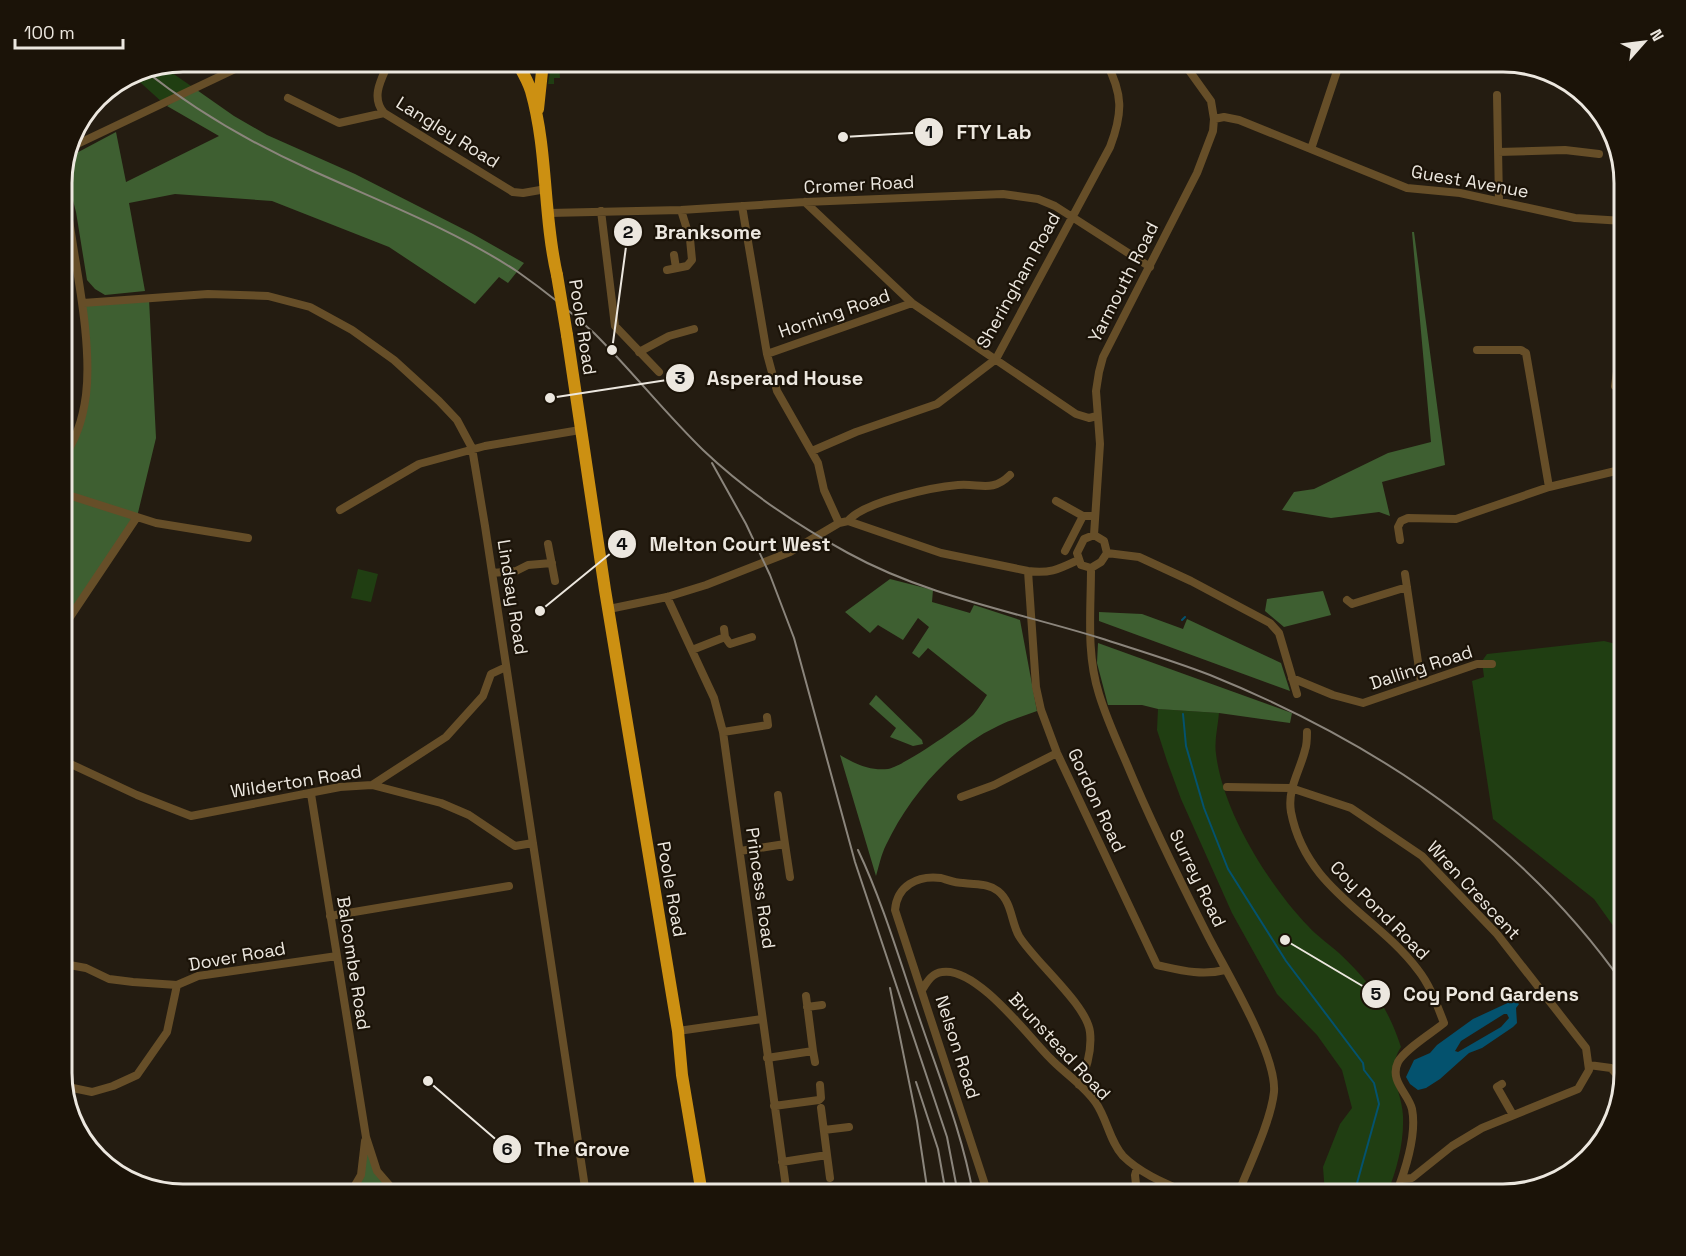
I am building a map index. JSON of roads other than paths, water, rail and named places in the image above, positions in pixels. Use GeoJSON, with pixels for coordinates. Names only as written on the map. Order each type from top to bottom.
{"type":"FeatureCollection","features":[{"type":"Feature","properties":{"kind":"highway","name":"Poole Road"},"geometry":{"type":"LineString","coordinates":[[522,72],[530,89],[537,116],[551,244],[642,822],[678,1031],[682,1075],[700,1184]]}},
{"type":"Feature","properties":{"kind":"highway","name":"Poole Road"},"geometry":{"type":"LineString","coordinates":[[537,116],[542,72]]}},
{"type":"Feature","properties":{"kind":"street"},"geometry":{"type":"LineString","coordinates":[[80,141],[229,72]]}},
{"type":"Feature","properties":{"kind":"street","name":"Langley Road"},"geometry":{"type":"LineString","coordinates":[[384,72],[378,86],[377,95],[384,113],[513,192],[523,193],[546,189]]}},
{"type":"Feature","properties":{"kind":"street","name":"Sheringham Road"},"geometry":{"type":"LineString","coordinates":[[812,451],[856,432],[932,407],[996,359],[1117,131],[1120,112],[1119,94],[1110,72]]}},
{"type":"Feature","properties":{"kind":"street","name":"Yarmouth Road"},"geometry":{"type":"LineString","coordinates":[[1094,535],[1101,444],[1096,382],[1104,357],[1208,149],[1213,131],[1213,109],[1194,72]]}},
{"type":"Feature","properties":{"kind":"street"},"geometry":{"type":"LineString","coordinates":[[1311,149],[1337,72]]}},
{"type":"Feature","properties":{"kind":"street"},"geometry":{"type":"LineString","coordinates":[[1497,95],[1499,201]]}},
{"type":"Feature","properties":{"kind":"street"},"geometry":{"type":"LineString","coordinates":[[288,98],[339,123],[384,113]]}},
{"type":"Feature","properties":{"kind":"street","name":"Guest Avenue"},"geometry":{"type":"LineString","coordinates":[[1214,119],[1224,117],[1239,120],[1407,188],[1460,193],[1575,218],[1614,220]]}},
{"type":"Feature","properties":{"kind":"street"},"geometry":{"type":"LineString","coordinates":[[1498,152],[1565,150],[1599,154]]}},
{"type":"Feature","properties":{"kind":"street","name":"Cromer Road"},"geometry":{"type":"LineString","coordinates":[[549,213],[681,210],[805,202],[1003,194],[1038,199],[1055,206],[1150,267]]}},
{"type":"Feature","properties":{"kind":"street"},"geometry":{"type":"LineString","coordinates":[[805,202],[912,303],[1081,417],[1097,416]]}},
{"type":"Feature","properties":{"kind":"street"},"geometry":{"type":"LineString","coordinates":[[742,206],[767,354],[777,391],[812,451],[827,498],[843,522],[941,553],[1028,571],[1041,573],[1055,571],[1078,560]]}},
{"type":"Feature","properties":{"kind":"street"},"geometry":{"type":"LineString","coordinates":[[667,270],[687,266],[692,260],[690,239],[681,210]]}},
{"type":"Feature","properties":{"kind":"street"},"geometry":{"type":"LineString","coordinates":[[602,211],[615,326],[659,372]]}},
{"type":"Feature","properties":{"kind":"street"},"geometry":{"type":"LineString","coordinates":[[72,244],[82,303],[86,352],[86,395],[77,432],[72,441]]}},
{"type":"Feature","properties":{"kind":"street"},"geometry":{"type":"LineString","coordinates":[[674,255],[676,268]]}},
{"type":"Feature","properties":{"kind":"street","name":"Lindsay Road"},"geometry":{"type":"LineString","coordinates":[[82,303],[208,294],[267,296],[310,307],[352,330],[394,360],[448,410],[465,433],[472,448],[492,573],[584,1184]]}},
{"type":"Feature","properties":{"kind":"street","name":"Horning Road"},"geometry":{"type":"LineString","coordinates":[[767,354],[912,303]]}},
{"type":"Feature","properties":{"kind":"street"},"geometry":{"type":"LineString","coordinates":[[639,352],[669,336],[693,329]]}},
{"type":"Feature","properties":{"kind":"street"},"geometry":{"type":"LineString","coordinates":[[1477,350],[1521,350],[1526,353],[1549,487]]}},
{"type":"Feature","properties":{"kind":"street"},"geometry":{"type":"LineString","coordinates":[[340,510],[409,468],[472,448],[580,430]]}},
{"type":"Feature","properties":{"kind":"street"},"geometry":{"type":"LineString","coordinates":[[1400,540],[1398,527],[1401,521],[1408,518],[1456,519],[1549,487],[1614,471]]}},
{"type":"Feature","properties":{"kind":"street"},"geometry":{"type":"LineString","coordinates":[[608,602],[637,603],[695,589],[790,552],[852,517],[912,492],[961,484],[996,486],[1010,475]]}},
{"type":"Feature","properties":{"kind":"street"},"geometry":{"type":"LineString","coordinates":[[72,496],[167,525],[248,538]]}},
{"type":"Feature","properties":{"kind":"street"},"geometry":{"type":"LineString","coordinates":[[1056,501],[1083,516],[1094,516]]}},
{"type":"Feature","properties":{"kind":"street"},"geometry":{"type":"LineString","coordinates":[[1065,551],[1083,516]]}},
{"type":"Feature","properties":{"kind":"street"},"geometry":{"type":"LineString","coordinates":[[72,614],[136,517]]}},
{"type":"Feature","properties":{"kind":"street"},"geometry":{"type":"LineString","coordinates":[[1094,535],[1104,542],[1107,553],[1101,562],[1091,568],[1081,565],[1077,553],[1086,537],[1094,535]]}},
{"type":"Feature","properties":{"kind":"street"},"geometry":{"type":"LineString","coordinates":[[548,544],[555,581]]}},
{"type":"Feature","properties":{"kind":"street"},"geometry":{"type":"LineString","coordinates":[[1107,553],[1139,557],[1191,581],[1259,616],[1275,627],[1297,694]]}},
{"type":"Feature","properties":{"kind":"street"},"geometry":{"type":"LineString","coordinates":[[492,573],[516,571],[528,565],[552,563]]}},
{"type":"Feature","properties":{"kind":"street","name":"Surrey Road"},"geometry":{"type":"LineString","coordinates":[[1091,568],[1089,637],[1091,666],[1099,695],[1141,798],[1261,1041],[1272,1072],[1274,1092],[1262,1134],[1242,1184]]}},
{"type":"Feature","properties":{"kind":"street","name":"Gordon Road"},"geometry":{"type":"LineString","coordinates":[[1028,571],[1035,687],[1057,753],[1157,965],[1198,974],[1212,974],[1225,970]]}},
{"type":"Feature","properties":{"kind":"street"},"geometry":{"type":"LineString","coordinates":[[1405,574],[1421,682]]}},
{"type":"Feature","properties":{"kind":"street"},"geometry":{"type":"LineString","coordinates":[[1347,600],[1352,604],[1407,586]]}},
{"type":"Feature","properties":{"kind":"street","name":"Princess Road"},"geometry":{"type":"LineString","coordinates":[[667,597],[714,698],[723,732],[785,1184]]}},
{"type":"Feature","properties":{"kind":"street"},"geometry":{"type":"LineString","coordinates":[[692,650],[724,633],[730,644],[752,637]]}},
{"type":"Feature","properties":{"kind":"street","name":"Dalling Road"},"geometry":{"type":"LineString","coordinates":[[1292,678],[1333,695],[1363,703],[1477,664],[1492,664]]}},
{"type":"Feature","properties":{"kind":"street"},"geometry":{"type":"LineString","coordinates":[[372,785],[446,737],[483,696],[491,674],[506,666]]}},
{"type":"Feature","properties":{"kind":"street"},"geometry":{"type":"LineString","coordinates":[[723,732],[768,725]]}},
{"type":"Feature","properties":{"kind":"street","name":"Coy Pond Road"},"geometry":{"type":"LineString","coordinates":[[1307,732],[1305,750],[1291,788],[1291,811],[1311,862],[1348,905],[1398,947],[1419,971],[1436,1002],[1444,1023],[1398,1063],[1396,1076],[1400,1089],[1409,1103],[1412,1116],[1410,1141],[1400,1184]]}},
{"type":"Feature","properties":{"kind":"street"},"geometry":{"type":"LineString","coordinates":[[961,797],[994,785],[1057,753]]}},
{"type":"Feature","properties":{"kind":"street","name":"Wilderton Road"},"geometry":{"type":"LineString","coordinates":[[72,765],[191,816],[340,787],[372,785],[441,803],[469,815],[515,846],[533,843]]}},
{"type":"Feature","properties":{"kind":"street","name":"Wren Crescent"},"geometry":{"type":"LineString","coordinates":[[1227,787],[1291,788],[1351,808],[1422,856],[1497,934],[1583,1043],[1589,1065]]}},
{"type":"Feature","properties":{"kind":"street","name":"Balcombe Road"},"geometry":{"type":"LineString","coordinates":[[311,794],[366,1137],[377,1171],[388,1184]]}},
{"type":"Feature","properties":{"kind":"street"},"geometry":{"type":"LineString","coordinates":[[778,795],[790,877]]}},
{"type":"Feature","properties":{"kind":"street"},"geometry":{"type":"LineString","coordinates":[[740,851],[785,844]]}},
{"type":"Feature","properties":{"kind":"street","name":"Nelson Road"},"geometry":{"type":"LineString","coordinates":[[985,1184],[895,910],[896,899],[903,888],[921,879],[939,878],[986,885],[999,892],[1008,904],[1018,934],[1034,957],[1081,1011],[1090,1030],[1087,1066],[1079,1085]]}},
{"type":"Feature","properties":{"kind":"street"},"geometry":{"type":"LineString","coordinates":[[330,916],[509,886]]}},
{"type":"Feature","properties":{"kind":"street","name":"Dover Road"},"geometry":{"type":"LineString","coordinates":[[73,1088],[92,1092],[113,1086],[137,1075],[167,1032],[177,985],[198,976],[337,956]]}},
{"type":"Feature","properties":{"kind":"street"},"geometry":{"type":"LineString","coordinates":[[72,965],[86,968],[109,979],[177,985]]}},
{"type":"Feature","properties":{"kind":"street","name":"Brunstead Road"},"geometry":{"type":"LineString","coordinates":[[922,990],[930,978],[941,972],[957,973],[972,980],[1007,1011],[1050,1059],[1096,1102],[1121,1154],[1137,1168],[1170,1184]]}},
{"type":"Feature","properties":{"kind":"street"},"geometry":{"type":"LineString","coordinates":[[806,996],[815,1062]]}},
{"type":"Feature","properties":{"kind":"street"},"geometry":{"type":"LineString","coordinates":[[807,1007],[822,1005]]}},
{"type":"Feature","properties":{"kind":"street"},"geometry":{"type":"LineString","coordinates":[[678,1031],[762,1019]]}},
{"type":"Feature","properties":{"kind":"street"},"geometry":{"type":"LineString","coordinates":[[767,1058],[813,1051]]}},
{"type":"Feature","properties":{"kind":"street"},"geometry":{"type":"LineString","coordinates":[[1402,1179],[1412,1178],[1466,1137],[1578,1089],[1587,1076],[1589,1065],[1611,1068],[1614,1072]]}},
{"type":"Feature","properties":{"kind":"street"},"geometry":{"type":"LineString","coordinates":[[774,1106],[819,1100],[821,1098],[820,1084]]}},
{"type":"Feature","properties":{"kind":"street"},"geometry":{"type":"LineString","coordinates":[[1497,1087],[1513,1115]]}},
{"type":"Feature","properties":{"kind":"street"},"geometry":{"type":"LineString","coordinates":[[821,1108],[831,1178]]}},
{"type":"Feature","properties":{"kind":"street"},"geometry":{"type":"LineString","coordinates":[[824,1130],[849,1127]]}},
{"type":"Feature","properties":{"kind":"street","name":"Balcombe Road"},"geometry":{"type":"LineString","coordinates":[[356,1184],[361,1175],[366,1137]]}},
{"type":"Feature","properties":{"kind":"street"},"geometry":{"type":"LineString","coordinates":[[782,1162],[827,1155]]}},
{"type":"Feature","properties":{"kind":"street"},"geometry":{"type":"LineString","coordinates":[[1136,1184],[1137,1168]]}},
{"type":"Feature","properties":{"kind":"water"},"geometry":{"type":"Polygon","coordinates":[[[1514,1000],[1519,1004],[1516,1008],[1517,1023],[1513,1027],[1482,1048],[1469,1053],[1440,1079],[1426,1088],[1418,1090],[1410,1084],[1406,1077],[1414,1060],[1430,1053],[1437,1045],[1473,1019],[1514,1000]],[[1507,1014],[1461,1041],[1455,1051],[1458,1052],[1501,1027],[1509,1018],[1507,1014]]]}},
{"type":"Feature","properties":{"kind":"waterway"},"geometry":{"type":"LineString","coordinates":[[1182,620],[1185,617]]}},
{"type":"Feature","properties":{"kind":"waterway"},"geometry":{"type":"LineString","coordinates":[[1183,714],[1186,746],[1204,808],[1228,869],[1286,961],[1363,1063],[1364,1070],[1374,1083],[1379,1104],[1357,1184]]}},
{"type":"Feature","properties":{"kind":"railway"},"geometry":{"type":"LineString","coordinates":[[153,76],[203,112],[245,137],[289,160],[442,229],[518,272],[594,333],[689,436],[719,465],[772,506],[848,553],[908,581],[940,592],[1100,638],[1210,675],[1270,701],[1386,764],[1440,800],[1492,841],[1540,885],[1584,933],[1614,972]]}},
{"type":"Feature","properties":{"kind":"railway"},"geometry":{"type":"LineString","coordinates":[[712,463],[746,524],[770,575],[794,638],[855,862],[947,1137],[956,1184]]}},
{"type":"Feature","properties":{"kind":"railway"},"geometry":{"type":"LineString","coordinates":[[858,850],[884,914],[950,1108],[971,1184]]}},
{"type":"Feature","properties":{"kind":"railway"},"geometry":{"type":"LineString","coordinates":[[890,988],[917,1121],[926,1184]]}},
{"type":"Feature","properties":{"kind":"railway"},"geometry":{"type":"LineString","coordinates":[[916,1082],[938,1149],[944,1184]]}},
{"type":"Feature","properties":{"kind":"place","name":"FTY Lab"},"geometry":{"type":"Point","coordinates":[843,137]}},
{"type":"Feature","properties":{"kind":"place","name":"Branksome"},"geometry":{"type":"Point","coordinates":[612,350]}},
{"type":"Feature","properties":{"kind":"place","name":"Asperand House"},"geometry":{"type":"Point","coordinates":[550,398]}},
{"type":"Feature","properties":{"kind":"place","name":"Melton Court West"},"geometry":{"type":"Point","coordinates":[540,611]}},
{"type":"Feature","properties":{"kind":"place","name":"Coy Pond Gardens"},"geometry":{"type":"Point","coordinates":[1285,940]}},
{"type":"Feature","properties":{"kind":"place","name":"The Grove"},"geometry":{"type":"Point","coordinates":[428,1081]}}]}
